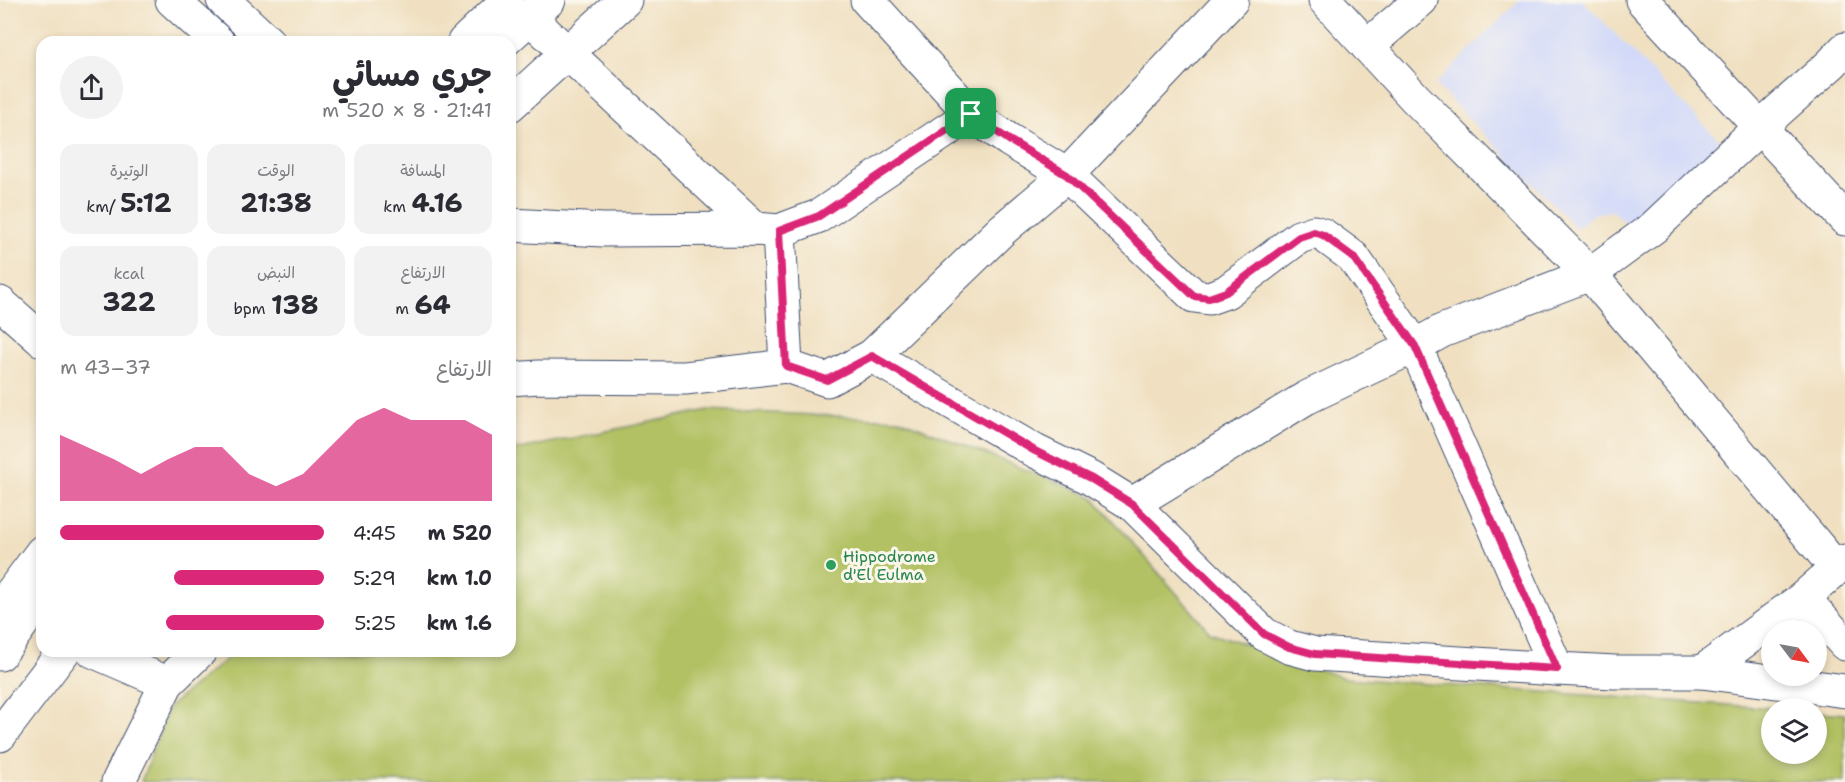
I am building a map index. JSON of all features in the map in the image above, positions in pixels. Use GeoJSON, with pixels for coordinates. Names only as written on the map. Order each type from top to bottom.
{"type":"FeatureCollection","features":[{"type":"Feature","properties":{"kind":"street"},"geometry":{"type":"LineString","coordinates":[[172,0],[211,36]]}},
{"type":"Feature","properties":{"kind":"street"},"geometry":{"type":"LineString","coordinates":[[223,0],[262,36]]}},
{"type":"Feature","properties":{"kind":"street"},"geometry":{"type":"LineString","coordinates":[[516,100],[624,0]]}},
{"type":"Feature","properties":{"kind":"street"},"geometry":{"type":"LineString","coordinates":[[867,0],[971,114],[1067,175],[1194,296],[1209,298],[1226,292],[1299,237],[1314,232],[1323,235],[1353,257],[1415,346],[1557,669]]}},
{"type":"Feature","properties":{"kind":"street"},"geometry":{"type":"LineString","coordinates":[[524,378],[685,378],[786,366],[827,380],[872,356],[1002,230],[1067,175],[1233,0]]}},
{"type":"Feature","properties":{"kind":"street"},"geometry":{"type":"LineString","coordinates":[[1325,0],[1415,98],[1590,274],[1841,564],[1803,598],[1702,672]]}},
{"type":"Feature","properties":{"kind":"street"},"geometry":{"type":"LineString","coordinates":[[1367,46],[1421,0]]}},
{"type":"Feature","properties":{"kind":"street"},"geometry":{"type":"LineString","coordinates":[[1642,0],[1845,219]]}},
{"type":"Feature","properties":{"kind":"street"},"geometry":{"type":"LineString","coordinates":[[529,6],[567,53],[767,230],[786,366]]}},
{"type":"Feature","properties":{"kind":"street"},"geometry":{"type":"LineString","coordinates":[[475,36],[529,6]]}},
{"type":"Feature","properties":{"kind":"street"},"geometry":{"type":"LineString","coordinates":[[507,36],[529,6]]}},
{"type":"Feature","properties":{"kind":"street"},"geometry":{"type":"LineString","coordinates":[[1132,504],[1305,398],[1442,331],[1590,274],[1654,227],[1845,49]]}},
{"type":"Feature","properties":{"kind":"street"},"geometry":{"type":"LineString","coordinates":[[516,225],[603,230],[767,230],[819,216],[971,114]]}},
{"type":"Feature","properties":{"kind":"street"},"geometry":{"type":"LineString","coordinates":[[0,303],[36,335]]}},
{"type":"Feature","properties":{"kind":"street"},"geometry":{"type":"LineString","coordinates":[[872,356],[1035,451],[1090,478],[1132,504],[1264,634],[1289,647],[1315,654],[1557,669],[1702,672],[1845,691]]}},
{"type":"Feature","properties":{"kind":"street"},"geometry":{"type":"LineString","coordinates":[[0,654],[24,607],[36,570]]}},
{"type":"Feature","properties":{"kind":"street"},"geometry":{"type":"LineString","coordinates":[[1803,598],[1845,644]]}},
{"type":"Feature","properties":{"kind":"street"},"geometry":{"type":"LineString","coordinates":[[0,735],[59,657]]}},
{"type":"Feature","properties":{"kind":"street"},"geometry":{"type":"LineString","coordinates":[[107,657],[167,683]]}},
{"type":"Feature","properties":{"kind":"street"},"geometry":{"type":"LineString","coordinates":[[118,782],[167,683],[194,657]]}},
{"type":"Feature","properties":{"kind":"shaded area"},"geometry":{"type":"Polygon","coordinates":[[[1520,0],[1582,0],[1720,141],[1631,228],[1612,211],[1593,214],[1577,229],[1435,84],[1520,0]]]}},
{"type":"Feature","properties":{"kind":"green space","name":"Hippodrome d'El Eulma"},"geometry":{"type":"Polygon","coordinates":[[[708,410],[899,419],[1093,497],[1210,632],[1344,678],[1761,707],[1761,764],[1827,764],[1827,713],[1845,714],[1845,782],[141,782],[169,707],[229,657],[516,657],[516,450],[708,410]]]}},
{"type":"Feature","properties":{"kind":"place","name":"Hippodrome d'El Eulma"},"geometry":{"type":"Point","coordinates":[831,565]}},
{"type":"Feature","properties":{"kind":"route"},"geometry":{"type":"LineString","coordinates":[[971,114],[1067,175],[1194,296],[1209,298],[1226,292],[1299,237],[1314,232],[1323,235],[1353,257],[1415,346],[1557,669],[1315,654],[1289,647],[1264,634],[1132,504],[1090,478],[1035,451],[872,356],[827,380],[786,366],[779,231],[819,216],[971,114]]}}]}
